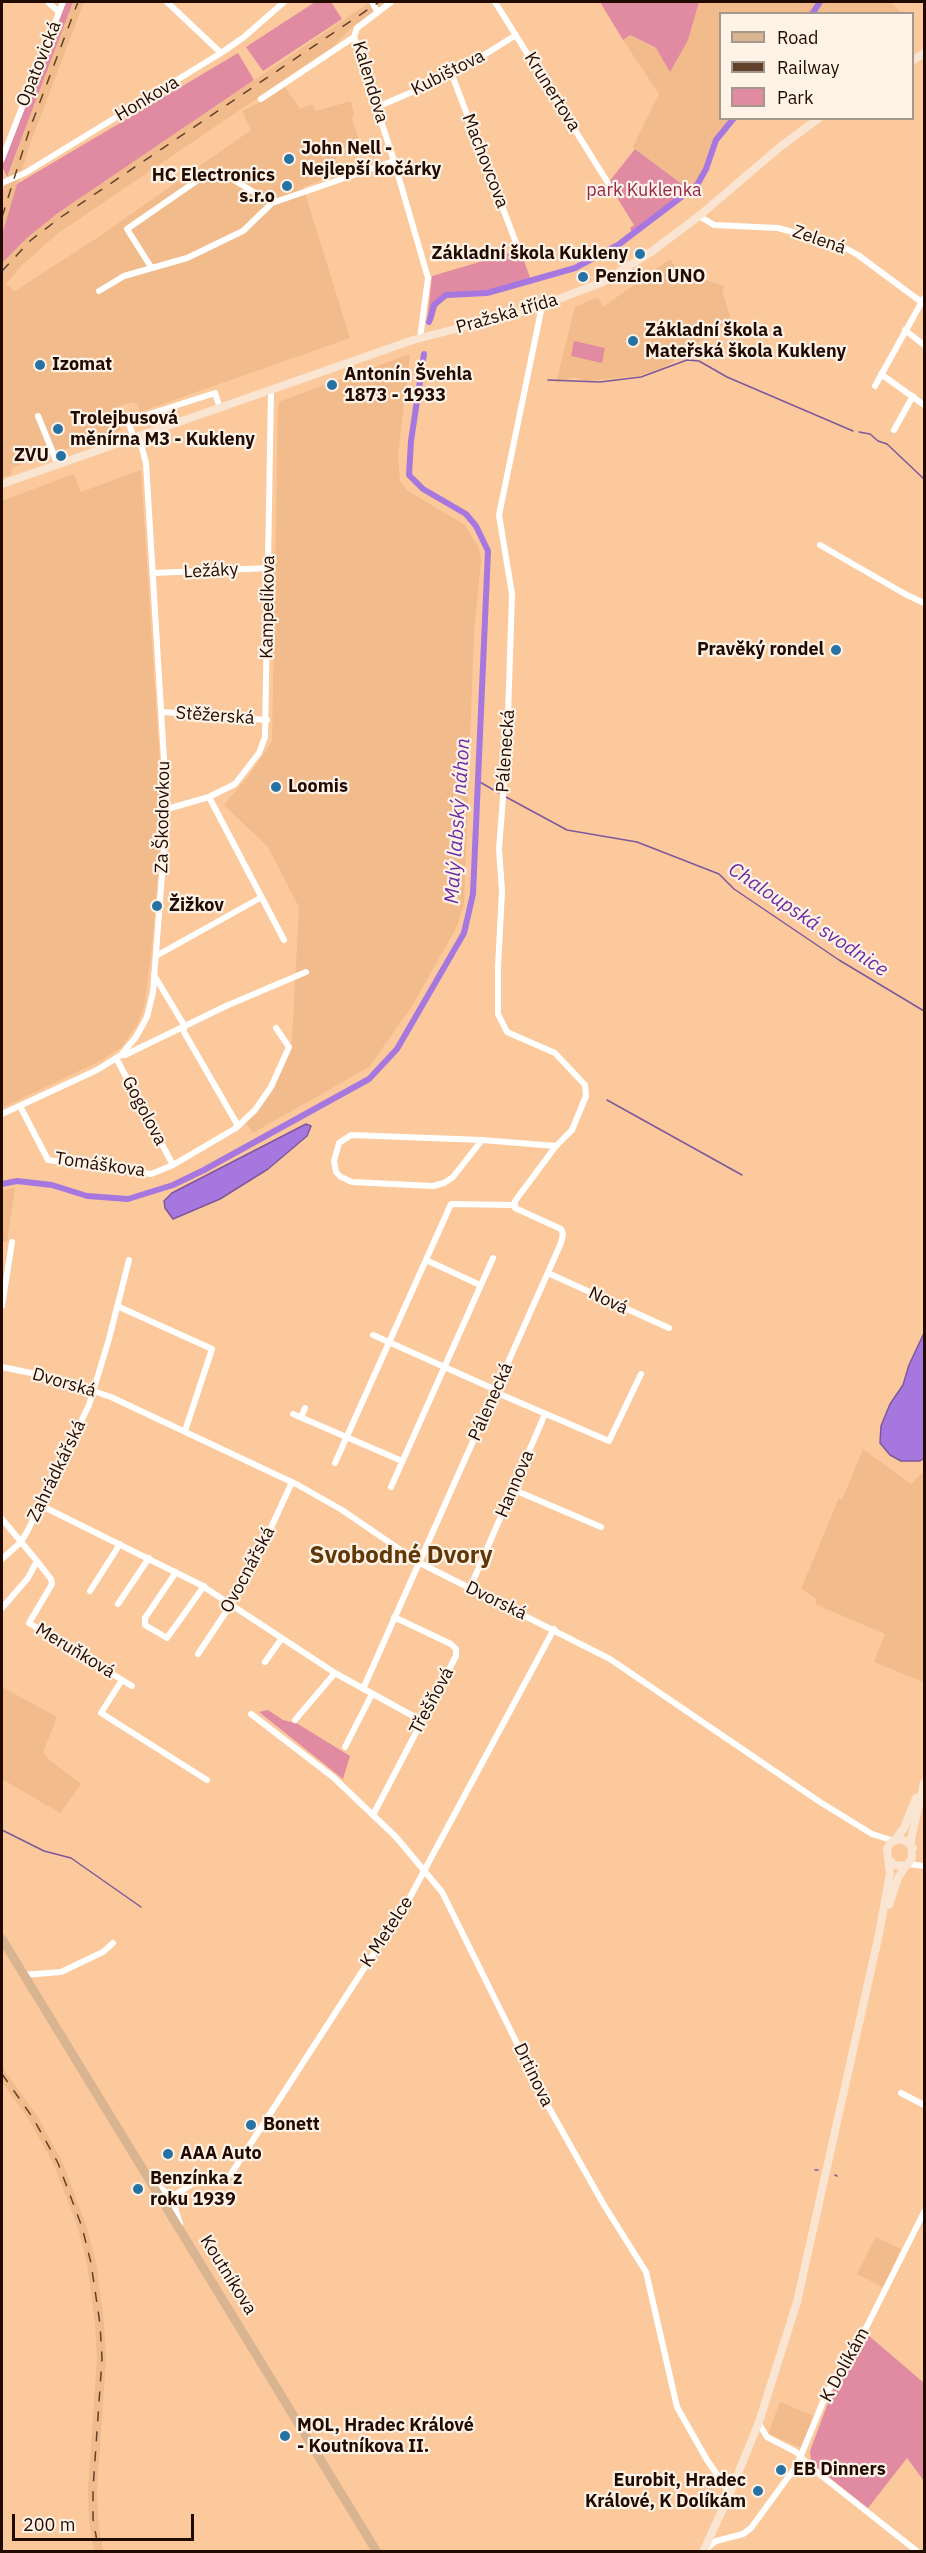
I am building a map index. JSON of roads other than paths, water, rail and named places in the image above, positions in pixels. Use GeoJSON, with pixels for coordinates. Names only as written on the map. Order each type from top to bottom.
{"type":"FeatureCollection","features":[{"type":"Feature","properties":{"kind":"main road","name":"Pražská třída"},"geometry":{"type":"LineString","coordinates":[[2,484],[420,338],[542,306],[603,282],[624,271],[699,216],[780,147],[816,120]]}},
{"type":"Feature","properties":{"kind":"main road"},"geometry":{"type":"LineString","coordinates":[[704,2552],[759,2422],[797,2302],[879,1934],[890,1873],[888,1846],[904,1828],[924,1780]]}},
{"type":"Feature","properties":{"kind":"main road"},"geometry":{"type":"LineString","coordinates":[[879,1934],[898,1878],[913,1850],[913,1828],[924,1780]]}},
{"type":"Feature","properties":{"kind":"main road","name":"Dvorská"},"geometry":{"type":"LineString","coordinates":[[895,1840],[908,1842],[913,1850]]}},
{"type":"Feature","properties":{"kind":"main road","name":"Dvorská"},"geometry":{"type":"LineString","coordinates":[[888,1856],[895,1865],[907,1864]]}},
{"type":"Feature","properties":{"kind":"main road","name":"Koutníkova"},"geometry":{"type":"LineString","coordinates":[[3,1945],[24,1975],[150,2179],[377,2552]]}},
{"type":"Feature","properties":{"kind":"street"},"geometry":{"type":"LineString","coordinates":[[48,2],[59,12]]}},
{"type":"Feature","properties":{"kind":"street","name":"Opatovická"},"geometry":{"type":"LineString","coordinates":[[2,159],[63,2]]}},
{"type":"Feature","properties":{"kind":"street"},"geometry":{"type":"LineString","coordinates":[[167,2],[221,53]]}},
{"type":"Feature","properties":{"kind":"street","name":"Honkova"},"geometry":{"type":"LineString","coordinates":[[2,183],[25,172],[221,53],[244,37],[284,2]]}},
{"type":"Feature","properties":{"kind":"street"},"geometry":{"type":"LineString","coordinates":[[372,2],[377,11]]}},
{"type":"Feature","properties":{"kind":"street","name":"Kalendova"},"geometry":{"type":"LineString","coordinates":[[391,2],[357,28],[354,37],[428,278],[420,338]]}},
{"type":"Feature","properties":{"kind":"street","name":"Krunertova"},"geometry":{"type":"LineString","coordinates":[[495,2],[609,183]]}},
{"type":"Feature","properties":{"kind":"street","name":"Kubištova"},"geometry":{"type":"LineString","coordinates":[[377,107],[452,75],[516,34]]}},
{"type":"Feature","properties":{"kind":"street"},"geometry":{"type":"LineString","coordinates":[[261,99],[354,37]]}},
{"type":"Feature","properties":{"kind":"street","name":"Machovcova"},"geometry":{"type":"LineString","coordinates":[[452,75],[518,248]]}},
{"type":"Feature","properties":{"kind":"street"},"geometry":{"type":"LineString","coordinates":[[99,291],[124,276],[187,258],[243,231],[272,203],[394,162]]}},
{"type":"Feature","properties":{"kind":"street"},"geometry":{"type":"LineString","coordinates":[[151,267],[127,229],[211,171],[227,176],[272,203]]}},
{"type":"Feature","properties":{"kind":"street","name":"Zelená"},"geometry":{"type":"LineString","coordinates":[[699,216],[714,225],[778,228],[840,245],[858,255],[924,302]]}},
{"type":"Feature","properties":{"kind":"street"},"geometry":{"type":"LineString","coordinates":[[875,387],[905,330],[924,302]]}},
{"type":"Feature","properties":{"kind":"street","name":"Pálenecká"},"geometry":{"type":"LineString","coordinates":[[363,1689],[561,1243],[563,1234],[561,1230],[514,1205],[519,1194],[556,1146],[572,1130],[587,1089],[573,1070],[555,1053],[507,1032],[498,1014],[502,891],[499,849],[507,746],[512,594],[499,515],[542,306]]}},
{"type":"Feature","properties":{"kind":"street"},"geometry":{"type":"LineString","coordinates":[[905,330],[924,345]]}},
{"type":"Feature","properties":{"kind":"street"},"geometry":{"type":"LineString","coordinates":[[881,374],[924,405]]}},
{"type":"Feature","properties":{"kind":"street","name":"Kampelíkova"},"geometry":{"type":"LineString","coordinates":[[167,809],[209,797],[236,784],[263,743],[267,720],[271,390]]}},
{"type":"Feature","properties":{"kind":"street"},"geometry":{"type":"LineString","coordinates":[[137,438],[128,421],[215,393],[220,408]]}},
{"type":"Feature","properties":{"kind":"street"},"geometry":{"type":"LineString","coordinates":[[894,430],[913,396]]}},
{"type":"Feature","properties":{"kind":"street"},"geometry":{"type":"LineString","coordinates":[[38,416],[58,465]]}},
{"type":"Feature","properties":{"kind":"street","name":"Za Škodovkou"},"geometry":{"type":"LineString","coordinates":[[2,1114],[97,1070],[118,1056],[136,1037],[147,1017],[156,956],[167,809],[163,712],[146,463],[137,438]]}},
{"type":"Feature","properties":{"kind":"street"},"geometry":{"type":"LineString","coordinates":[[820,544],[924,603]]}},
{"type":"Feature","properties":{"kind":"street","name":"Ležáky"},"geometry":{"type":"LineString","coordinates":[[154,573],[269,568]]}},
{"type":"Feature","properties":{"kind":"street","name":"Stěžerská"},"geometry":{"type":"LineString","coordinates":[[163,712],[267,720]]}},
{"type":"Feature","properties":{"kind":"street"},"geometry":{"type":"LineString","coordinates":[[209,797],[284,940]]}},
{"type":"Feature","properties":{"kind":"street"},"geometry":{"type":"LineString","coordinates":[[156,956],[260,898]]}},
{"type":"Feature","properties":{"kind":"street"},"geometry":{"type":"LineString","coordinates":[[118,1056],[125,1055],[184,1025],[302,971],[306,972]]}},
{"type":"Feature","properties":{"kind":"street"},"geometry":{"type":"LineString","coordinates":[[154,975],[184,1025],[184,1032],[237,1124],[236,1128]]}},
{"type":"Feature","properties":{"kind":"street","name":"Tomáškova"},"geometry":{"type":"LineString","coordinates":[[20,1106],[48,1160],[151,1174],[173,1165],[236,1128],[255,1110],[271,1087],[289,1047],[276,1028]]}},
{"type":"Feature","properties":{"kind":"street","name":"Gogolova"},"geometry":{"type":"LineString","coordinates":[[118,1056],[173,1165]]}},
{"type":"Feature","properties":{"kind":"street"},"geometry":{"type":"LineString","coordinates":[[482,1140],[453,1177],[433,1186],[352,1182],[336,1172],[334,1161],[339,1143],[351,1135],[482,1140],[556,1146]]}},
{"type":"Feature","properties":{"kind":"street"},"geometry":{"type":"LineString","coordinates":[[335,1463],[452,1204],[514,1205]]}},
{"type":"Feature","properties":{"kind":"street"},"geometry":{"type":"LineString","coordinates":[[2,1306],[12,1242]]}},
{"type":"Feature","properties":{"kind":"street"},"geometry":{"type":"LineString","coordinates":[[391,1487],[493,1258]]}},
{"type":"Feature","properties":{"kind":"street","name":"Zahrádkářská"},"geometry":{"type":"LineString","coordinates":[[2,1559],[21,1542],[94,1390],[129,1260]]}},
{"type":"Feature","properties":{"kind":"street"},"geometry":{"type":"LineString","coordinates":[[426,1260],[480,1285]]}},
{"type":"Feature","properties":{"kind":"street","name":"Nová"},"geometry":{"type":"LineString","coordinates":[[548,1273],[669,1328]]}},
{"type":"Feature","properties":{"kind":"street"},"geometry":{"type":"LineString","coordinates":[[117,1306],[213,1349],[185,1431]]}},
{"type":"Feature","properties":{"kind":"street"},"geometry":{"type":"LineString","coordinates":[[373,1335],[608,1441],[611,1440],[641,1374]]}},
{"type":"Feature","properties":{"kind":"street","name":"Dvorská"},"geometry":{"type":"LineString","coordinates":[[2,1367],[55,1378],[94,1390],[292,1482],[342,1510],[418,1562],[554,1629],[630,1671],[820,1802],[872,1834],[895,1840]]}},
{"type":"Feature","properties":{"kind":"street"},"geometry":{"type":"LineString","coordinates":[[301,1417],[305,1408]]}},
{"type":"Feature","properties":{"kind":"street"},"geometry":{"type":"LineString","coordinates":[[293,1414],[402,1461]]}},
{"type":"Feature","properties":{"kind":"street","name":"Hannova"},"geometry":{"type":"LineString","coordinates":[[470,1588],[546,1414]]}},
{"type":"Feature","properties":{"kind":"street","name":"Ovocnářská"},"geometry":{"type":"LineString","coordinates":[[198,1654],[247,1580],[292,1482]]}},
{"type":"Feature","properties":{"kind":"street"},"geometry":{"type":"LineString","coordinates":[[512,1490],[601,1527]]}},
{"type":"Feature","properties":{"kind":"street"},"geometry":{"type":"LineString","coordinates":[[40,1505],[204,1586],[334,1673],[422,1721]]}},
{"type":"Feature","properties":{"kind":"street"},"geometry":{"type":"LineString","coordinates":[[2,1519],[21,1542]]}},
{"type":"Feature","properties":{"kind":"street","name":"Zahrádkářská"},"geometry":{"type":"LineString","coordinates":[[21,1542],[37,1561]]}},
{"type":"Feature","properties":{"kind":"street"},"geometry":{"type":"LineString","coordinates":[[90,1591],[120,1544]]}},
{"type":"Feature","properties":{"kind":"street"},"geometry":{"type":"LineString","coordinates":[[118,1604],[149,1558]]}},
{"type":"Feature","properties":{"kind":"street"},"geometry":{"type":"LineString","coordinates":[[2,1608],[28,1578],[37,1561]]}},
{"type":"Feature","properties":{"kind":"street","name":"Meruňková"},"geometry":{"type":"LineString","coordinates":[[37,1561],[51,1579],[52,1584],[28,1626],[132,1686]]}},
{"type":"Feature","properties":{"kind":"street"},"geometry":{"type":"LineString","coordinates":[[176,1572],[145,1618],[145,1625],[167,1638],[204,1586]]}},
{"type":"Feature","properties":{"kind":"street","name":"Třešňová"},"geometry":{"type":"LineString","coordinates":[[373,1815],[457,1652],[451,1644],[394,1617]]}},
{"type":"Feature","properties":{"kind":"street","name":"K Metelce"},"geometry":{"type":"LineString","coordinates":[[164,2202],[195,2182],[221,2182],[231,2174],[409,1899],[554,1629]]}},
{"type":"Feature","properties":{"kind":"street"},"geometry":{"type":"LineString","coordinates":[[265,1662],[282,1638]]}},
{"type":"Feature","properties":{"kind":"street"},"geometry":{"type":"LineString","coordinates":[[295,1720],[334,1673]]}},
{"type":"Feature","properties":{"kind":"street","name":"Meruňková"},"geometry":{"type":"LineString","coordinates":[[122,1680],[101,1713],[207,1780]]}},
{"type":"Feature","properties":{"kind":"street"},"geometry":{"type":"LineString","coordinates":[[345,1747],[372,1694]]}},
{"type":"Feature","properties":{"kind":"street","name":"Drtinova"},"geometry":{"type":"LineString","coordinates":[[251,1714],[333,1777],[373,1815],[425,1870],[442,1892],[563,2133],[646,2272],[677,2407],[707,2460],[730,2493]]}},
{"type":"Feature","properties":{"kind":"street","name":"Dvorská"},"geometry":{"type":"LineString","coordinates":[[872,1834],[888,1856]]}},
{"type":"Feature","properties":{"kind":"street","name":"Dvorská"},"geometry":{"type":"LineString","coordinates":[[913,1850],[924,1864]]}},
{"type":"Feature","properties":{"kind":"street","name":"Dvorská"},"geometry":{"type":"LineString","coordinates":[[907,1864],[924,1864]]}},
{"type":"Feature","properties":{"kind":"street"},"geometry":{"type":"LineString","coordinates":[[24,1975],[61,1971],[103,1952],[113,1943]]}},
{"type":"Feature","properties":{"kind":"street"},"geometry":{"type":"LineString","coordinates":[[901,2093],[924,2105]]}},
{"type":"Feature","properties":{"kind":"street"},"geometry":{"type":"LineString","coordinates":[[150,2179],[166,2193],[179,2193]]}},
{"type":"Feature","properties":{"kind":"street"},"geometry":{"type":"LineString","coordinates":[[179,2193],[174,2207],[182,2231]]}},
{"type":"Feature","properties":{"kind":"street","name":"K Dolíkám"},"geometry":{"type":"LineString","coordinates":[[704,2552],[720,2539],[743,2534],[751,2528],[802,2458],[827,2392],[867,2326],[924,2212]]}},
{"type":"Feature","properties":{"kind":"street"},"geometry":{"type":"LineString","coordinates":[[759,2422],[762,2433],[793,2450],[918,2552]]}},
{"type":"Feature","properties":{"kind":"waterway","name":"Malý labský náhon"},"geometry":{"type":"LineString","coordinates":[[813,12],[820,2]]}},
{"type":"Feature","properties":{"kind":"waterway","name":"Malý labský náhon"},"geometry":{"type":"LineString","coordinates":[[429,322],[434,305],[446,295],[487,293],[575,268],[618,245],[697,185],[706,169],[716,140],[732,120]]}},
{"type":"Feature","properties":{"kind":"waterway","name":"Malý labský náhon"},"geometry":{"type":"LineString","coordinates":[[2,1184],[17,1181],[52,1185],[87,1196],[128,1199],[173,1185],[204,1170],[369,1079],[397,1049],[464,933],[473,894],[488,551],[476,526],[466,514],[423,489],[409,475],[411,441],[424,354]]}},
{"type":"Feature","properties":{"kind":"waterway"},"geometry":{"type":"LineString","coordinates":[[548,380],[600,382],[641,377],[687,360],[699,361],[727,377],[853,431]]}},
{"type":"Feature","properties":{"kind":"waterway"},"geometry":{"type":"LineString","coordinates":[[859,432],[870,434],[878,441],[887,444],[924,479]]}},
{"type":"Feature","properties":{"kind":"waterway","name":"Chaloupská svodnice"},"geometry":{"type":"LineString","coordinates":[[478,781],[499,793]]}},
{"type":"Feature","properties":{"kind":"waterway","name":"Chaloupská svodnice"},"geometry":{"type":"LineString","coordinates":[[506,797],[567,830],[637,842],[719,874],[734,889],[839,960],[924,1011]]}},
{"type":"Feature","properties":{"kind":"waterway"},"geometry":{"type":"LineString","coordinates":[[607,1100],[742,1175]]}},
{"type":"Feature","properties":{"kind":"waterway"},"geometry":{"type":"LineString","coordinates":[[2,1830],[44,1851],[71,1858],[141,1907]]}},
{"type":"Feature","properties":{"kind":"railway"},"geometry":{"type":"LineString","coordinates":[[2,217],[30,128],[78,2]]}},
{"type":"Feature","properties":{"kind":"railway"},"geometry":{"type":"LineString","coordinates":[[2,271],[31,240],[61,217],[379,2]]}},
{"type":"Feature","properties":{"kind":"railway"},"geometry":{"type":"LineString","coordinates":[[2,2074],[33,2118],[58,2163],[82,2227],[91,2263],[100,2324],[102,2359],[93,2489],[93,2519],[99,2552]]}},
{"type":"Feature","properties":{"kind":"place","name":"John Nell - Nejlepší kočárky"},"geometry":{"type":"Point","coordinates":[289,159]}},
{"type":"Feature","properties":{"kind":"place","name":"HC Electronics s.r.o"},"geometry":{"type":"Point","coordinates":[287,186]}},
{"type":"Feature","properties":{"kind":"place","name":"Základní škola Kukleny"},"geometry":{"type":"Point","coordinates":[640,254]}},
{"type":"Feature","properties":{"kind":"place","name":"Penzion UNO"},"geometry":{"type":"Point","coordinates":[583,277]}},
{"type":"Feature","properties":{"kind":"place","name":"Základní škola a Mateřská škola Kukleny"},"geometry":{"type":"Point","coordinates":[633,341]}},
{"type":"Feature","properties":{"kind":"place","name":"Izomat"},"geometry":{"type":"Point","coordinates":[40,365]}},
{"type":"Feature","properties":{"kind":"place","name":"Antonín Švehla 1873 - 1933"},"geometry":{"type":"Point","coordinates":[332,385]}},
{"type":"Feature","properties":{"kind":"place","name":"Trolejbusová měnírna M3 - Kukleny"},"geometry":{"type":"Point","coordinates":[58,429]}},
{"type":"Feature","properties":{"kind":"place","name":"ZVU"},"geometry":{"type":"Point","coordinates":[61,456]}},
{"type":"Feature","properties":{"kind":"place","name":"Pravěký rondel"},"geometry":{"type":"Point","coordinates":[836,650]}},
{"type":"Feature","properties":{"kind":"place","name":"Loomis"},"geometry":{"type":"Point","coordinates":[276,787]}},
{"type":"Feature","properties":{"kind":"place","name":"Žižkov"},"geometry":{"type":"Point","coordinates":[157,906]}},
{"type":"Feature","properties":{"kind":"place","name":"Bonett"},"geometry":{"type":"Point","coordinates":[251,2125]}},
{"type":"Feature","properties":{"kind":"place","name":"AAA Auto"},"geometry":{"type":"Point","coordinates":[168,2154]}},
{"type":"Feature","properties":{"kind":"place","name":"Benzínka z roku 1939"},"geometry":{"type":"Point","coordinates":[138,2189]}},
{"type":"Feature","properties":{"kind":"place","name":"MOL, Hradec Králové - Koutníkova II."},"geometry":{"type":"Point","coordinates":[285,2436]}},
{"type":"Feature","properties":{"kind":"place","name":"EB Dinners"},"geometry":{"type":"Point","coordinates":[781,2470]}},
{"type":"Feature","properties":{"kind":"place","name":"Eurobit, Hradec Králové, K Dolíkám"},"geometry":{"type":"Point","coordinates":[758,2491]}},
{"type":"Feature","properties":{"kind":"district","name":"Svobodné Dvory"},"geometry":{"type":"Point","coordinates":[401,1556]}},
{"type":"Feature","properties":{"kind":"park label","name":"park Kuklenka"},"geometry":{"type":"Point","coordinates":[644,191]}}]}
